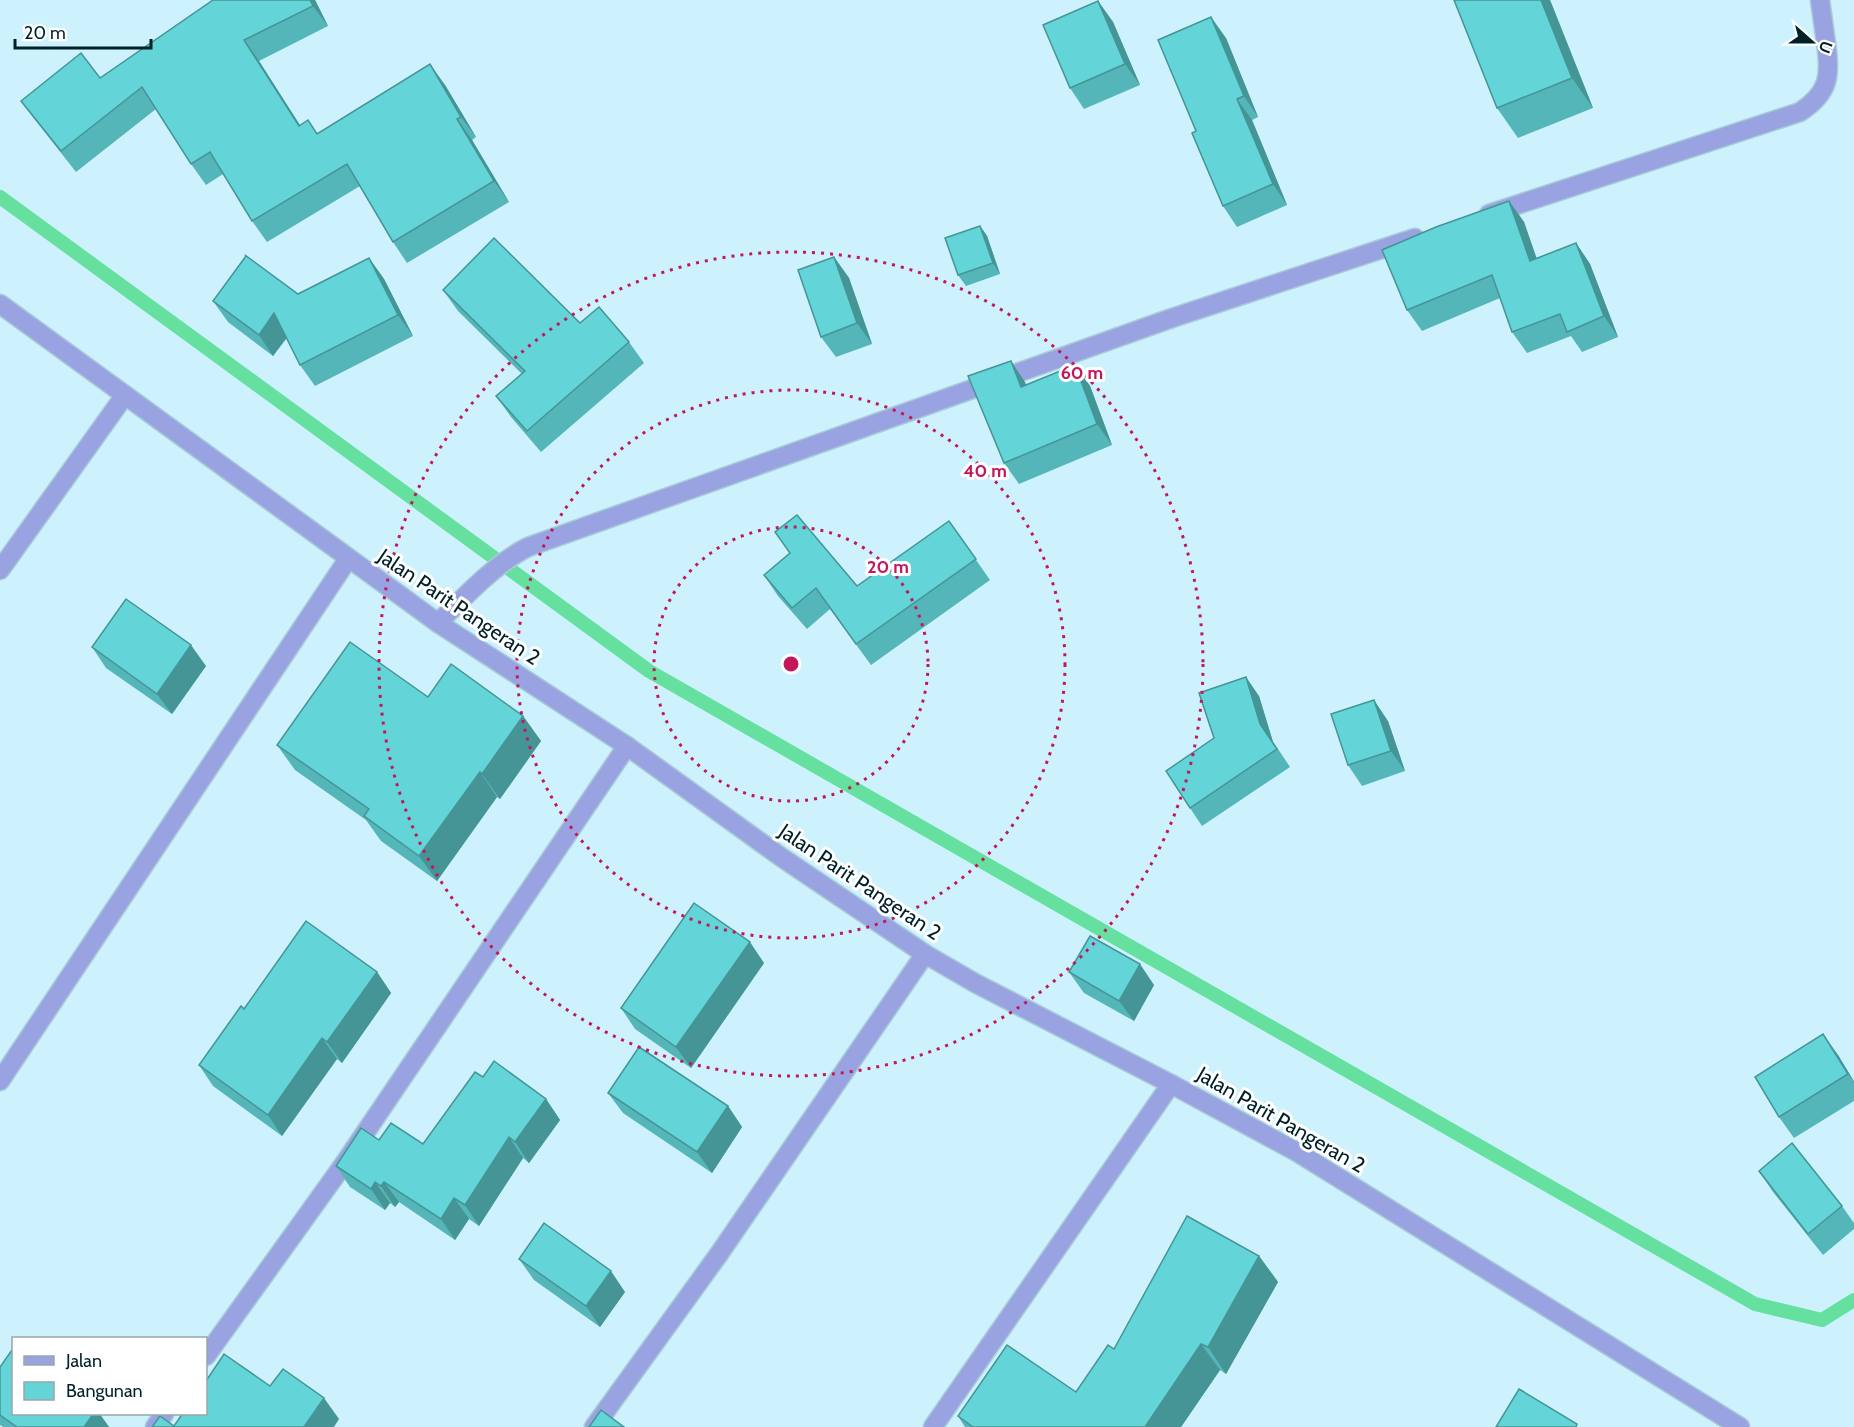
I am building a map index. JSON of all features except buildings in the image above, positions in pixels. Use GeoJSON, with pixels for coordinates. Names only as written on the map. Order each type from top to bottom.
{"type":"FeatureCollection","features":[{"type":"Feature","properties":{"kind":"street"},"geometry":{"type":"LineString","coordinates":[[1475,219],[1800,112],[1814,103],[1827,80],[1829,64],[1820,0]]}},
{"type":"Feature","properties":{"kind":"street"},"geometry":{"type":"LineString","coordinates":[[438,622],[517,552],[528,547],[1172,318],[1430,233]]}},
{"type":"Feature","properties":{"kind":"street","name":"Jalan Parit Pangeran 2"},"geometry":{"type":"LineString","coordinates":[[0,304],[348,559],[438,622],[627,746],[781,857],[925,954],[1297,1152],[1740,1427]]}},
{"type":"Feature","properties":{"kind":"street"},"geometry":{"type":"LineString","coordinates":[[0,570],[125,395]]}},
{"type":"Feature","properties":{"kind":"street"},"geometry":{"type":"LineString","coordinates":[[0,1081],[348,559]]}},
{"type":"Feature","properties":{"kind":"street"},"geometry":{"type":"LineString","coordinates":[[207,1355],[346,1161],[627,746]]}},
{"type":"Feature","properties":{"kind":"street"},"geometry":{"type":"LineString","coordinates":[[594,1427],[719,1254],[925,954]]}},
{"type":"Feature","properties":{"kind":"street"},"geometry":{"type":"LineString","coordinates":[[933,1427],[1172,1084]]}},
{"type":"Feature","properties":{"kind":"waterway"},"geometry":{"type":"LineString","coordinates":[[0,197],[649,671],[1755,1304],[1822,1320],[1854,1300]]}}]}
